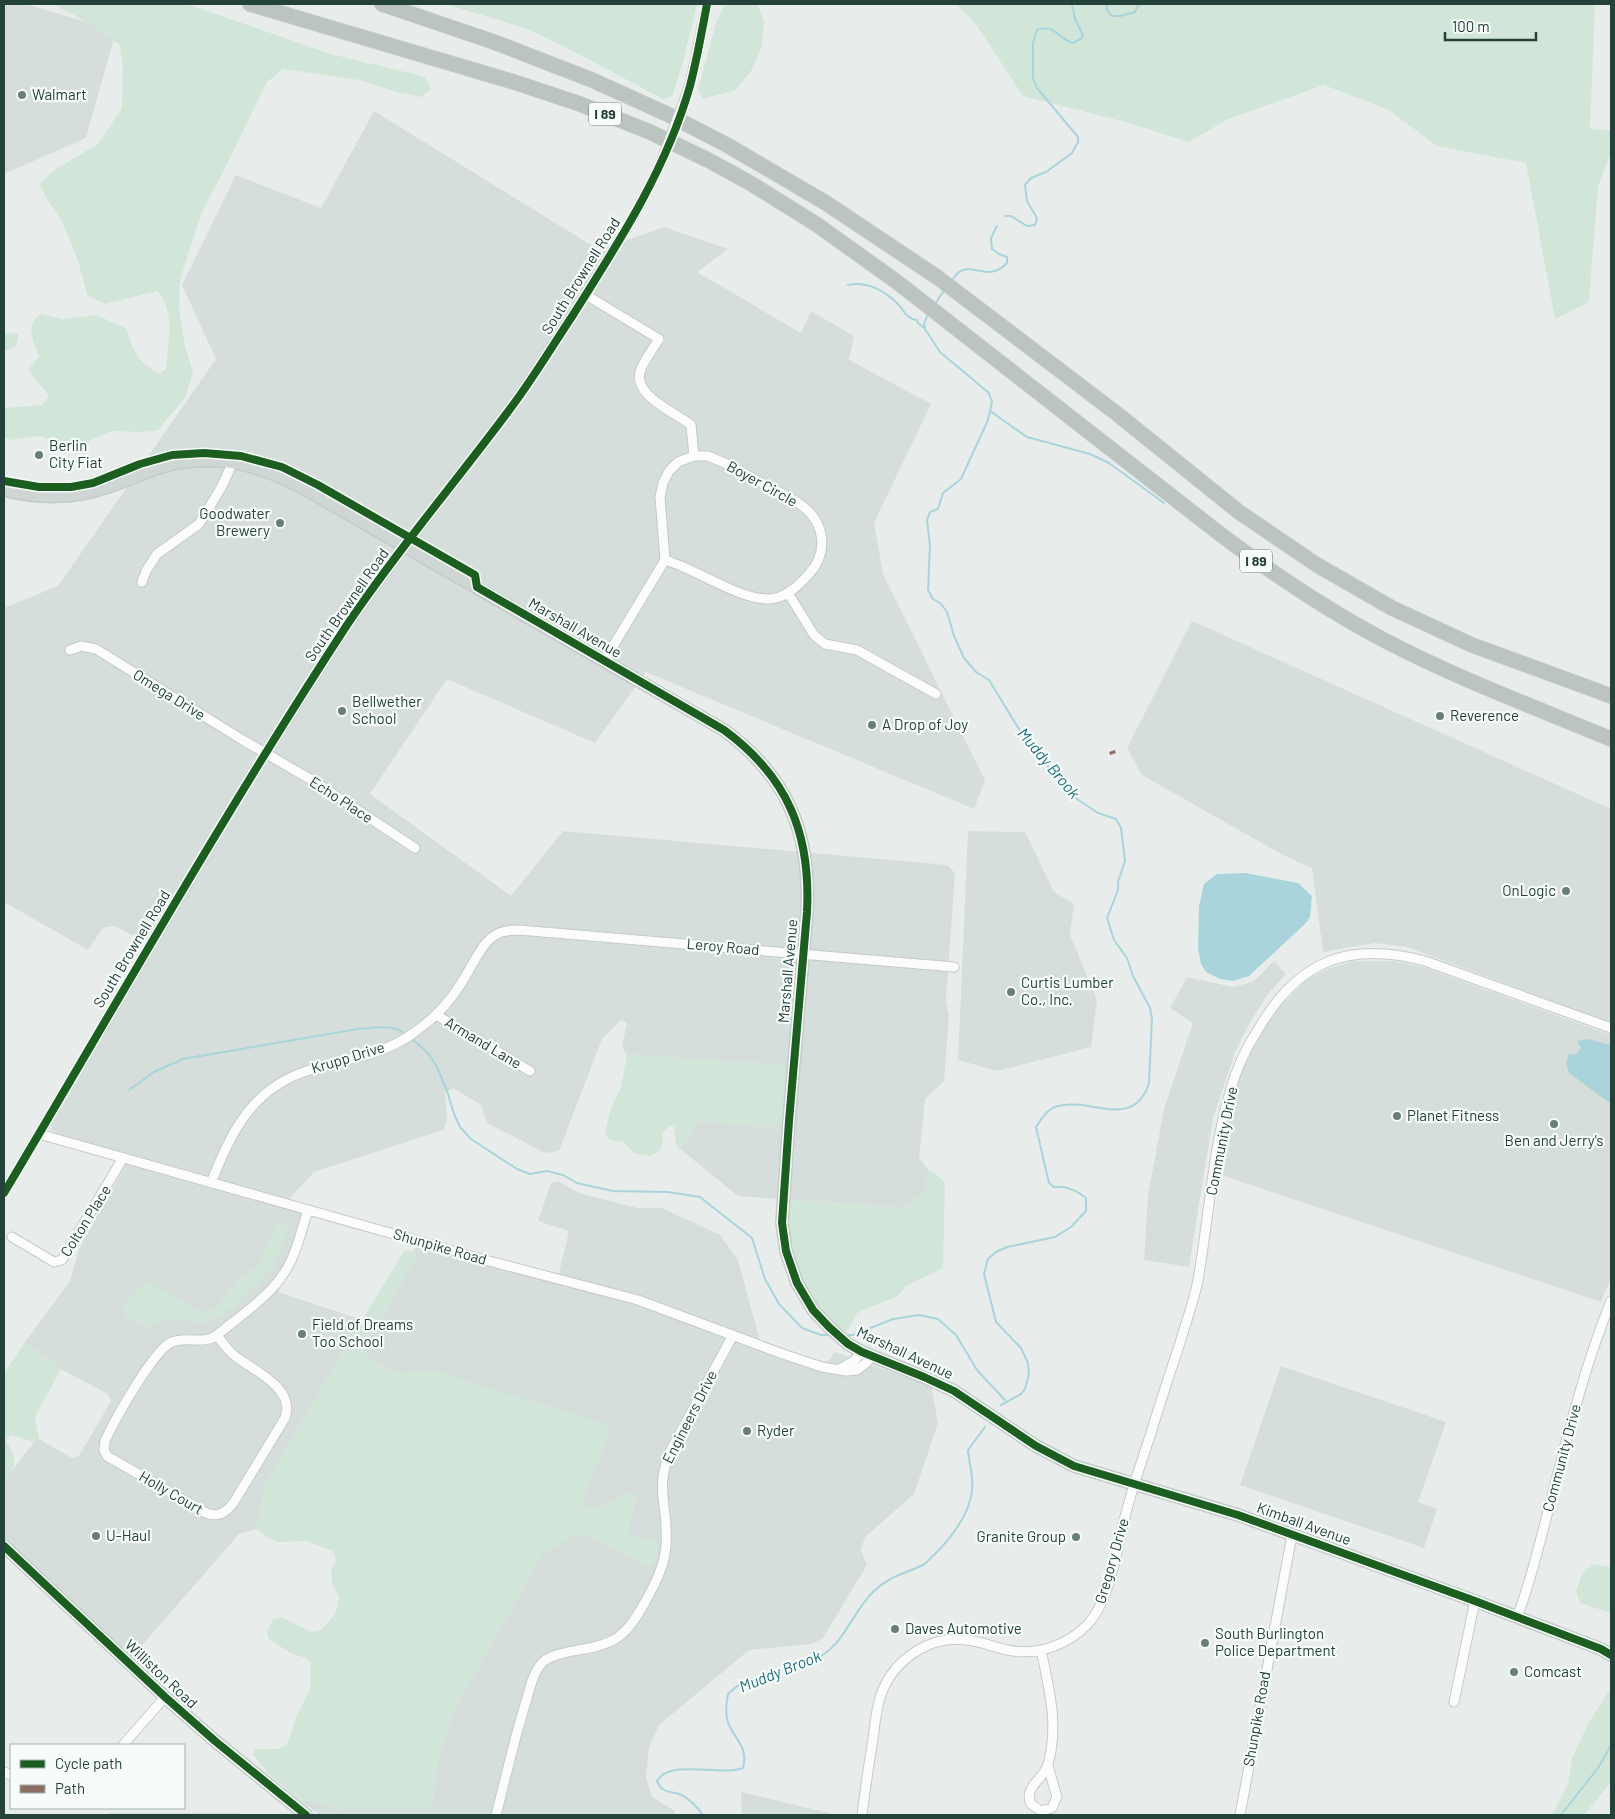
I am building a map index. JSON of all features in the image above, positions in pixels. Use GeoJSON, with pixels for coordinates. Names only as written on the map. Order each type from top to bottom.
{"type":"FeatureCollection","features":[{"type":"Feature","properties":{"kind":"highway","name":"I 89"},"geometry":{"type":"LineString","coordinates":[[250,4],[514,82],[580,104],[650,132],[708,160],[779,200],[822,229],[940,316],[1220,534],[1266,568],[1312,598],[1367,631],[1432,664],[1611,738]]}},
{"type":"Feature","properties":{"kind":"highway","name":"I 89"},"geometry":{"type":"LineString","coordinates":[[382,4],[486,39],[592,80],[667,114],[727,145],[868,230],[960,293],[1116,413],[1239,512],[1317,565],[1392,608],[1472,645],[1611,696]]}},
{"type":"Feature","properties":{"kind":"main road","name":"Marshall Avenue"},"geometry":{"type":"LineString","coordinates":[[4,490],[32,496],[80,494],[106,488],[173,464],[201,461],[233,462],[264,470],[284,478],[724,730],[751,752],[770,774],[791,809],[804,845],[808,884],[804,954],[782,1208],[783,1237],[792,1271],[806,1300],[829,1327],[848,1344],[867,1354],[942,1385],[991,1416]]}},
{"type":"Feature","properties":{"kind":"main road","name":"Kimball Avenue"},"geometry":{"type":"LineString","coordinates":[[991,1416],[1036,1446],[1066,1462],[1133,1489],[1220,1509],[1517,1616],[1601,1649],[1611,1655]]}},
{"type":"Feature","properties":{"kind":"main road","name":"Williston Road"},"geometry":{"type":"LineString","coordinates":[[4,1546],[165,1697],[215,1741],[306,1815]]}},
{"type":"Feature","properties":{"kind":"street","name":"South Brownell Road"},"geometry":{"type":"LineString","coordinates":[[4,1193],[242,791],[351,620],[404,546],[510,410],[640,207],[660,165],[690,85],[707,4]]}},
{"type":"Feature","properties":{"kind":"street"},"geometry":{"type":"LineString","coordinates":[[586,294],[659,339],[641,368],[640,383],[649,396],[691,425],[694,456],[678,462],[666,476],[661,489],[660,504],[664,560],[604,661]]}},
{"type":"Feature","properties":{"kind":"street","name":"Boyer Circle"},"geometry":{"type":"LineString","coordinates":[[694,456],[708,456],[727,464],[799,503],[814,517],[822,536],[822,551],[812,569],[788,593]]}},
{"type":"Feature","properties":{"kind":"street"},"geometry":{"type":"LineString","coordinates":[[142,582],[146,571],[157,554],[199,524],[221,488],[233,462]]}},
{"type":"Feature","properties":{"kind":"street"},"geometry":{"type":"LineString","coordinates":[[664,560],[688,568],[752,597],[773,599],[788,593],[814,635],[826,644],[856,650],[936,694]]}},
{"type":"Feature","properties":{"kind":"street","name":"Omega Drive"},"geometry":{"type":"LineString","coordinates":[[70,650],[80,646],[96,649],[266,754]]}},
{"type":"Feature","properties":{"kind":"street","name":"Echo Place"},"geometry":{"type":"LineString","coordinates":[[266,754],[315,782],[415,848]]}},
{"type":"Feature","properties":{"kind":"street","name":"Leroy Road"},"geometry":{"type":"LineString","coordinates":[[493,936],[504,930],[519,930],[954,967]]}},
{"type":"Feature","properties":{"kind":"street","name":"Krupp Drive"},"geometry":{"type":"LineString","coordinates":[[211,1183],[227,1143],[238,1124],[256,1102],[285,1080],[312,1069],[363,1057],[385,1049],[413,1033],[436,1015],[458,988],[480,950],[493,936]]}},
{"type":"Feature","properties":{"kind":"street","name":"Community Drive"},"geometry":{"type":"LineString","coordinates":[[1133,1489],[1194,1295],[1221,1130],[1231,1088],[1243,1056],[1254,1035],[1273,1005],[1290,986],[1311,970],[1338,958],[1366,954],[1393,954],[1425,961],[1611,1028]]}},
{"type":"Feature","properties":{"kind":"street","name":"Armand Lane"},"geometry":{"type":"LineString","coordinates":[[436,1015],[530,1071]]}},
{"type":"Feature","properties":{"kind":"street","name":"Shunpike Road"},"geometry":{"type":"LineString","coordinates":[[39,1134],[497,1263],[638,1300],[822,1367],[837,1370],[867,1354]]}},
{"type":"Feature","properties":{"kind":"street","name":"Colton Place"},"geometry":{"type":"LineString","coordinates":[[12,1237],[54,1262],[62,1260],[124,1158]]}},
{"type":"Feature","properties":{"kind":"street","name":"Holly Court"},"geometry":{"type":"LineString","coordinates":[[216,1335],[234,1355],[278,1388],[286,1397],[288,1407],[285,1418],[234,1502],[226,1511],[216,1515],[206,1513],[107,1456],[104,1446],[107,1436],[142,1376],[161,1350],[175,1341],[209,1340],[268,1292],[283,1276],[293,1258],[308,1210]]}},
{"type":"Feature","properties":{"kind":"street","name":"Community Drive"},"geometry":{"type":"LineString","coordinates":[[1517,1616],[1583,1379],[1611,1300]]}},
{"type":"Feature","properties":{"kind":"street","name":"Engineers Drive"},"geometry":{"type":"LineString","coordinates":[[496,1815],[517,1729],[531,1685],[539,1667],[547,1658],[557,1654],[599,1647],[624,1633],[636,1617],[653,1587],[662,1567],[666,1547],[661,1489],[664,1467],[670,1452],[733,1335]]}},
{"type":"Feature","properties":{"kind":"street","name":"Gregory Drive"},"geometry":{"type":"LineString","coordinates":[[862,1815],[879,1699],[888,1680],[904,1660],[924,1646],[951,1640],[967,1640],[1013,1651],[1041,1650],[1061,1643],[1076,1634],[1090,1621],[1098,1610],[1108,1583],[1133,1489]]}},
{"type":"Feature","properties":{"kind":"street","name":"Shunpike Road"},"geometry":{"type":"LineString","coordinates":[[1240,1815],[1292,1535]]}},
{"type":"Feature","properties":{"kind":"street"},"geometry":{"type":"LineString","coordinates":[[1454,1702],[1474,1601]]}},
{"type":"Feature","properties":{"kind":"street"},"geometry":{"type":"LineString","coordinates":[[1041,1650],[1053,1718],[1048,1766],[1057,1797],[1052,1808],[1041,1810],[1031,1804],[1029,1796],[1030,1790],[1048,1766]]}},
{"type":"Feature","properties":{"kind":"street"},"geometry":{"type":"LineString","coordinates":[[124,1744],[165,1697]]}},
{"type":"Feature","properties":{"kind":"shaded area"},"geometry":{"type":"Polygon","coordinates":[[[4,4],[26,4],[116,31],[86,138],[4,174],[4,4]]]}},
{"type":"Feature","properties":{"kind":"shaded area"},"geometry":{"type":"Polygon","coordinates":[[[374,111],[599,250],[664,227],[728,249],[697,272],[801,333],[811,311],[854,336],[849,360],[931,404],[874,523],[883,574],[985,780],[974,809],[646,672],[595,743],[447,679],[370,794],[511,896],[563,831],[947,865],[955,873],[946,1000],[949,1017],[944,1081],[925,1099],[919,1158],[929,1171],[925,1193],[902,1208],[738,1196],[680,1149],[700,1121],[776,1127],[788,1073],[783,1065],[627,1055],[622,1046],[627,1023],[621,1020],[602,1039],[559,1151],[545,1153],[487,1123],[481,1105],[453,1088],[445,1093],[447,1121],[443,1130],[314,1172],[287,1201],[57,1134],[51,1129],[50,1122],[149,955],[146,942],[114,926],[103,928],[88,950],[4,902],[4,608],[58,586],[216,359],[182,285],[236,175],[321,208],[374,111]]]}},
{"type":"Feature","properties":{"kind":"shaded area"},"geometry":{"type":"Polygon","coordinates":[[[1192,621],[1611,809],[1611,1023],[1407,947],[1375,943],[1323,952],[1312,868],[1283,855],[1142,775],[1127,748],[1192,621]]]}},
{"type":"Feature","properties":{"kind":"shaded area"},"geometry":{"type":"Polygon","coordinates":[[[968,831],[1025,832],[1054,892],[1074,904],[1070,935],[1097,1000],[1091,1047],[997,1071],[958,1060],[968,831]]]}},
{"type":"Feature","properties":{"kind":"shaded area"},"geometry":{"type":"Polygon","coordinates":[[[1274,961],[1286,974],[1268,994],[1235,1052],[1213,1118],[1189,1267],[1144,1260],[1148,1196],[1164,1109],[1193,1023],[1170,1008],[1187,977],[1233,987],[1253,982],[1274,961]]]}},
{"type":"Feature","properties":{"kind":"shaded area"},"geometry":{"type":"Polygon","coordinates":[[[1352,961],[1395,961],[1423,967],[1611,1035],[1611,1278],[1601,1302],[1221,1175],[1227,1129],[1238,1080],[1258,1038],[1276,1010],[1305,981],[1325,970],[1352,961]]]}},
{"type":"Feature","properties":{"kind":"shaded area"},"geometry":{"type":"Polygon","coordinates":[[[126,1164],[311,1216],[296,1261],[278,1292],[362,1320],[265,1485],[257,1529],[239,1534],[132,1657],[4,1539],[4,1481],[34,1442],[39,1439],[72,1458],[79,1456],[111,1401],[108,1394],[61,1369],[25,1342],[70,1281],[79,1249],[126,1164]]]}},
{"type":"Feature","properties":{"kind":"shaded area"},"geometry":{"type":"Polygon","coordinates":[[[558,1181],[579,1193],[637,1208],[662,1208],[720,1235],[738,1260],[760,1341],[803,1357],[827,1362],[835,1352],[931,1386],[938,1423],[914,1494],[865,1537],[861,1550],[867,1565],[823,1638],[812,1644],[749,1650],[659,1725],[649,1747],[646,1778],[652,1797],[675,1811],[675,1815],[320,1815],[303,1803],[308,1800],[340,1809],[433,1801],[438,1758],[454,1710],[543,1553],[576,1534],[587,1535],[647,1566],[653,1564],[658,1546],[653,1540],[631,1537],[628,1529],[636,1496],[592,1509],[584,1507],[582,1499],[610,1431],[438,1372],[400,1373],[390,1370],[366,1356],[364,1348],[416,1257],[413,1251],[418,1245],[558,1277],[569,1231],[538,1221],[551,1183],[558,1181]]]}},
{"type":"Feature","properties":{"kind":"shaded area"},"geometry":{"type":"Polygon","coordinates":[[[1281,1366],[1446,1422],[1418,1502],[1437,1509],[1424,1548],[1240,1485],[1281,1366]]]}},
{"type":"Feature","properties":{"kind":"shaded area"},"geometry":{"type":"Polygon","coordinates":[[[741,1792],[837,1815],[742,1815],[741,1792]]]}},
{"type":"Feature","properties":{"kind":"shaded area"},"geometry":{"type":"Polygon","coordinates":[[[110,1813],[240,1813],[241,1815],[105,1815],[110,1813]]]}},
{"type":"Feature","properties":{"kind":"green space"},"geometry":{"type":"Polygon","coordinates":[[[53,4],[187,4],[331,54],[426,77],[431,89],[421,97],[400,93],[359,80],[283,69],[267,82],[202,212],[180,280],[179,310],[185,346],[193,373],[185,398],[158,430],[142,432],[112,431],[71,447],[39,436],[11,440],[4,437],[4,408],[42,405],[49,397],[29,369],[39,356],[32,334],[35,318],[40,314],[63,319],[96,315],[126,328],[137,355],[145,365],[159,373],[166,370],[169,318],[163,299],[157,291],[105,304],[87,295],[83,277],[67,233],[40,184],[53,171],[98,144],[122,108],[123,67],[120,45],[94,26],[53,4]]]}},
{"type":"Feature","properties":{"kind":"green space"},"geometry":{"type":"Polygon","coordinates":[[[445,4],[697,4],[683,62],[672,97],[663,99],[528,29],[445,4]]]}},
{"type":"Feature","properties":{"kind":"green space"},"geometry":{"type":"Polygon","coordinates":[[[725,4],[757,4],[764,21],[762,46],[751,71],[736,90],[703,99],[698,91],[716,23],[725,4]]]}},
{"type":"Feature","properties":{"kind":"green space"},"geometry":{"type":"Polygon","coordinates":[[[956,4],[1595,4],[1590,129],[1611,130],[1611,152],[1598,187],[1589,302],[1555,319],[1526,163],[1437,146],[1389,110],[1324,85],[1228,119],[1189,142],[1129,123],[1023,96],[975,23],[956,4]]]}},
{"type":"Feature","properties":{"kind":"green space"},"geometry":{"type":"Polygon","coordinates":[[[4,333],[18,334],[18,341],[11,349],[4,351],[4,333]]]}},
{"type":"Feature","properties":{"kind":"green space"},"geometry":{"type":"Polygon","coordinates":[[[627,1055],[783,1065],[789,1073],[785,1120],[776,1127],[700,1121],[680,1149],[676,1144],[674,1127],[670,1125],[662,1133],[663,1143],[659,1152],[650,1156],[634,1153],[623,1142],[610,1140],[605,1132],[611,1108],[621,1087],[627,1055]]]}},
{"type":"Feature","properties":{"kind":"green space"},"geometry":{"type":"Polygon","coordinates":[[[929,1171],[934,1172],[945,1183],[943,1268],[906,1286],[898,1296],[857,1313],[848,1330],[842,1333],[822,1314],[813,1302],[799,1275],[791,1245],[788,1200],[902,1208],[925,1193],[929,1171]]]}},
{"type":"Feature","properties":{"kind":"green space"},"geometry":{"type":"Polygon","coordinates":[[[284,1224],[288,1229],[273,1266],[260,1283],[219,1317],[200,1323],[166,1318],[148,1328],[125,1316],[122,1307],[144,1283],[151,1284],[200,1311],[213,1309],[236,1282],[259,1263],[276,1225],[284,1224]]]}},
{"type":"Feature","properties":{"kind":"green space"},"geometry":{"type":"Polygon","coordinates":[[[405,1250],[413,1251],[416,1257],[364,1347],[366,1356],[390,1370],[400,1373],[438,1372],[605,1424],[610,1431],[582,1499],[584,1507],[592,1509],[632,1492],[636,1496],[628,1529],[631,1536],[653,1540],[658,1546],[653,1564],[647,1566],[586,1535],[576,1534],[543,1553],[454,1710],[438,1758],[433,1801],[425,1809],[340,1809],[308,1800],[303,1803],[268,1773],[253,1754],[255,1749],[278,1749],[287,1744],[297,1715],[310,1690],[311,1663],[306,1658],[292,1654],[269,1639],[267,1631],[273,1619],[282,1617],[311,1632],[321,1630],[336,1613],[339,1598],[332,1582],[331,1572],[336,1560],[333,1551],[306,1541],[278,1542],[268,1538],[257,1529],[265,1485],[405,1250]]]}},
{"type":"Feature","properties":{"kind":"green space"},"geometry":{"type":"Polygon","coordinates":[[[25,1342],[61,1369],[35,1417],[39,1439],[34,1442],[10,1435],[6,1440],[14,1457],[14,1465],[4,1481],[4,1374],[25,1342]]]}},
{"type":"Feature","properties":{"kind":"green space"},"geometry":{"type":"Polygon","coordinates":[[[1592,1564],[1611,1567],[1611,1613],[1580,1603],[1576,1591],[1582,1574],[1592,1564]]]}},
{"type":"Feature","properties":{"kind":"green space"},"geometry":{"type":"Polygon","coordinates":[[[1611,1688],[1611,1782],[1584,1815],[1552,1815],[1568,1784],[1572,1758],[1589,1722],[1611,1688]]]}},
{"type":"Feature","properties":{"kind":"water"},"geometry":{"type":"Polygon","coordinates":[[[1245,873],[1298,883],[1312,896],[1310,917],[1306,923],[1249,976],[1233,981],[1220,979],[1206,972],[1201,964],[1198,949],[1199,906],[1204,884],[1217,874],[1245,873]]]}},
{"type":"Feature","properties":{"kind":"water"},"geometry":{"type":"Polygon","coordinates":[[[1588,1039],[1611,1045],[1611,1104],[1569,1073],[1566,1063],[1569,1054],[1576,1055],[1581,1048],[1577,1041],[1588,1039]]]}},
{"type":"Feature","properties":{"kind":"waterway"},"geometry":{"type":"LineString","coordinates":[[1005,216],[1011,216],[1027,226],[1035,225],[1037,218],[1027,201],[1025,185],[1031,178],[1046,172],[1072,153],[1078,142],[1078,137],[1037,88],[1033,78],[1033,43],[1037,30],[1043,28],[1052,30],[1073,43],[1081,39],[1083,35],[1075,19],[1072,4]]}},
{"type":"Feature","properties":{"kind":"waterway"},"geometry":{"type":"LineString","coordinates":[[1106,4],[1107,10],[1112,16],[1135,12],[1139,4]]}},
{"type":"Feature","properties":{"kind":"waterway","name":"Muddy Brook"},"geometry":{"type":"LineString","coordinates":[[951,282],[958,273],[964,270],[970,269],[987,272],[1000,269],[1007,263],[1007,257],[992,249],[991,238],[997,226]]}},
{"type":"Feature","properties":{"kind":"waterway"},"geometry":{"type":"LineString","coordinates":[[848,285],[862,284],[886,294],[908,316],[917,320],[925,329]]}},
{"type":"Feature","properties":{"kind":"waterway","name":"Muddy Brook"},"geometry":{"type":"LineString","coordinates":[[935,304],[945,289]]}},
{"type":"Feature","properties":{"kind":"waterway","name":"Muddy Brook"},"geometry":{"type":"LineString","coordinates":[[928,314],[924,324],[925,329],[940,352],[989,393],[992,402],[988,420],[961,479],[943,493],[938,509],[930,512],[927,520],[930,546],[928,590],[933,599],[941,604],[947,612],[954,636],[964,658],[976,672],[989,680],[1025,739],[1074,797],[1098,813],[1116,819],[1121,828],[1125,861],[1118,882],[1118,890],[1107,918],[1114,940],[1127,958],[1133,976],[1150,1008],[1152,1018],[1149,1083],[1142,1097],[1133,1106],[1122,1109],[1070,1104],[1058,1106],[1048,1112],[1036,1127],[1049,1183],[1054,1187],[1075,1191],[1086,1198],[1086,1211],[1071,1227],[1055,1237],[1007,1247],[996,1252],[988,1259],[984,1274],[996,1322],[1021,1348],[1028,1363],[1029,1374],[1025,1389],[1021,1394],[1001,1405]]}},
{"type":"Feature","properties":{"kind":"waterway"},"geometry":{"type":"LineString","coordinates":[[990,411],[1027,437],[1090,454],[1109,463],[1164,503]]}},
{"type":"Feature","properties":{"kind":"waterway"},"geometry":{"type":"LineString","coordinates":[[129,1090],[154,1072],[183,1059],[358,1029],[375,1027],[394,1028],[404,1033]]}},
{"type":"Feature","properties":{"kind":"waterway"},"geometry":{"type":"LineString","coordinates":[[413,1040],[427,1052],[437,1067],[460,1127],[471,1139],[517,1169],[530,1174],[547,1171],[563,1175],[577,1183],[613,1191],[668,1192],[700,1197],[752,1238],[765,1279],[779,1304],[802,1328],[821,1335],[830,1335]]}},
{"type":"Feature","properties":{"kind":"waterway"},"geometry":{"type":"LineString","coordinates":[[846,1335],[853,1335],[893,1319],[919,1315],[938,1319],[956,1335],[977,1370],[1005,1400]]}},
{"type":"Feature","properties":{"kind":"waterway","name":"Muddy Brook"},"geometry":{"type":"LineString","coordinates":[[703,1815],[686,1798],[663,1790],[657,1781],[663,1774],[684,1769],[722,1771],[743,1768],[743,1750],[727,1718],[728,1694],[746,1681],[802,1665],[823,1655],[840,1639],[858,1610],[873,1592],[891,1579],[924,1564],[940,1548],[953,1534],[967,1509],[972,1486],[968,1450],[985,1427]]}},
{"type":"Feature","properties":{"kind":"waterway"},"geometry":{"type":"LineString","coordinates":[[1561,1815],[1598,1768],[1611,1745]]}},
{"type":"Feature","properties":{"kind":"cycle path"},"geometry":{"type":"LineString","coordinates":[[4,1193],[172,907],[258,765],[347,625],[385,571],[487,440],[524,389],[624,233],[655,176],[680,117],[693,76],[707,4]]}},
{"type":"Feature","properties":{"kind":"cycle path"},"geometry":{"type":"LineString","coordinates":[[4,481],[39,487],[71,487],[93,483],[140,464],[172,455],[204,453],[241,456],[282,467],[318,485],[475,575],[477,587],[724,730],[765,767],[779,788],[791,809],[805,857],[807,912],[782,1223],[786,1251],[797,1283],[813,1310],[829,1327],[848,1344],[862,1352],[954,1391],[1036,1446],[1074,1466],[1238,1515],[1475,1601],[1601,1649],[1611,1655]]}},
{"type":"Feature","properties":{"kind":"cycle path"},"geometry":{"type":"LineString","coordinates":[[4,1546],[165,1697],[215,1741],[306,1815]]}},
{"type":"Feature","properties":{"kind":"place","name":"Walmart"},"geometry":{"type":"Point","coordinates":[22,95]}},
{"type":"Feature","properties":{"kind":"place","name":"Berlin City Fiat"},"geometry":{"type":"Point","coordinates":[39,455]}},
{"type":"Feature","properties":{"kind":"place","name":"Goodwater Brewery"},"geometry":{"type":"Point","coordinates":[280,523]}},
{"type":"Feature","properties":{"kind":"place","name":"Bellwether School"},"geometry":{"type":"Point","coordinates":[342,711]}},
{"type":"Feature","properties":{"kind":"place","name":"Reverence"},"geometry":{"type":"Point","coordinates":[1440,716]}},
{"type":"Feature","properties":{"kind":"place","name":"A Drop of Joy"},"geometry":{"type":"Point","coordinates":[872,725]}},
{"type":"Feature","properties":{"kind":"place","name":"OnLogic"},"geometry":{"type":"Point","coordinates":[1566,891]}},
{"type":"Feature","properties":{"kind":"place","name":"Curtis Lumber Co., Inc."},"geometry":{"type":"Point","coordinates":[1011,992]}},
{"type":"Feature","properties":{"kind":"place","name":"Planet Fitness"},"geometry":{"type":"Point","coordinates":[1397,1116]}},
{"type":"Feature","properties":{"kind":"place","name":"Ben and Jerry's"},"geometry":{"type":"Point","coordinates":[1554,1124]}},
{"type":"Feature","properties":{"kind":"place","name":"Field of Dreams Too School"},"geometry":{"type":"Point","coordinates":[302,1334]}},
{"type":"Feature","properties":{"kind":"place","name":"Ryder"},"geometry":{"type":"Point","coordinates":[747,1431]}},
{"type":"Feature","properties":{"kind":"place","name":"U-Haul"},"geometry":{"type":"Point","coordinates":[96,1536]}},
{"type":"Feature","properties":{"kind":"place","name":"Granite Group"},"geometry":{"type":"Point","coordinates":[1076,1537]}},
{"type":"Feature","properties":{"kind":"place","name":"Daves Automotive"},"geometry":{"type":"Point","coordinates":[895,1629]}},
{"type":"Feature","properties":{"kind":"place","name":"South Burlington Police Department"},"geometry":{"type":"Point","coordinates":[1205,1643]}},
{"type":"Feature","properties":{"kind":"place","name":"Comcast"},"geometry":{"type":"Point","coordinates":[1514,1672]}}]}
